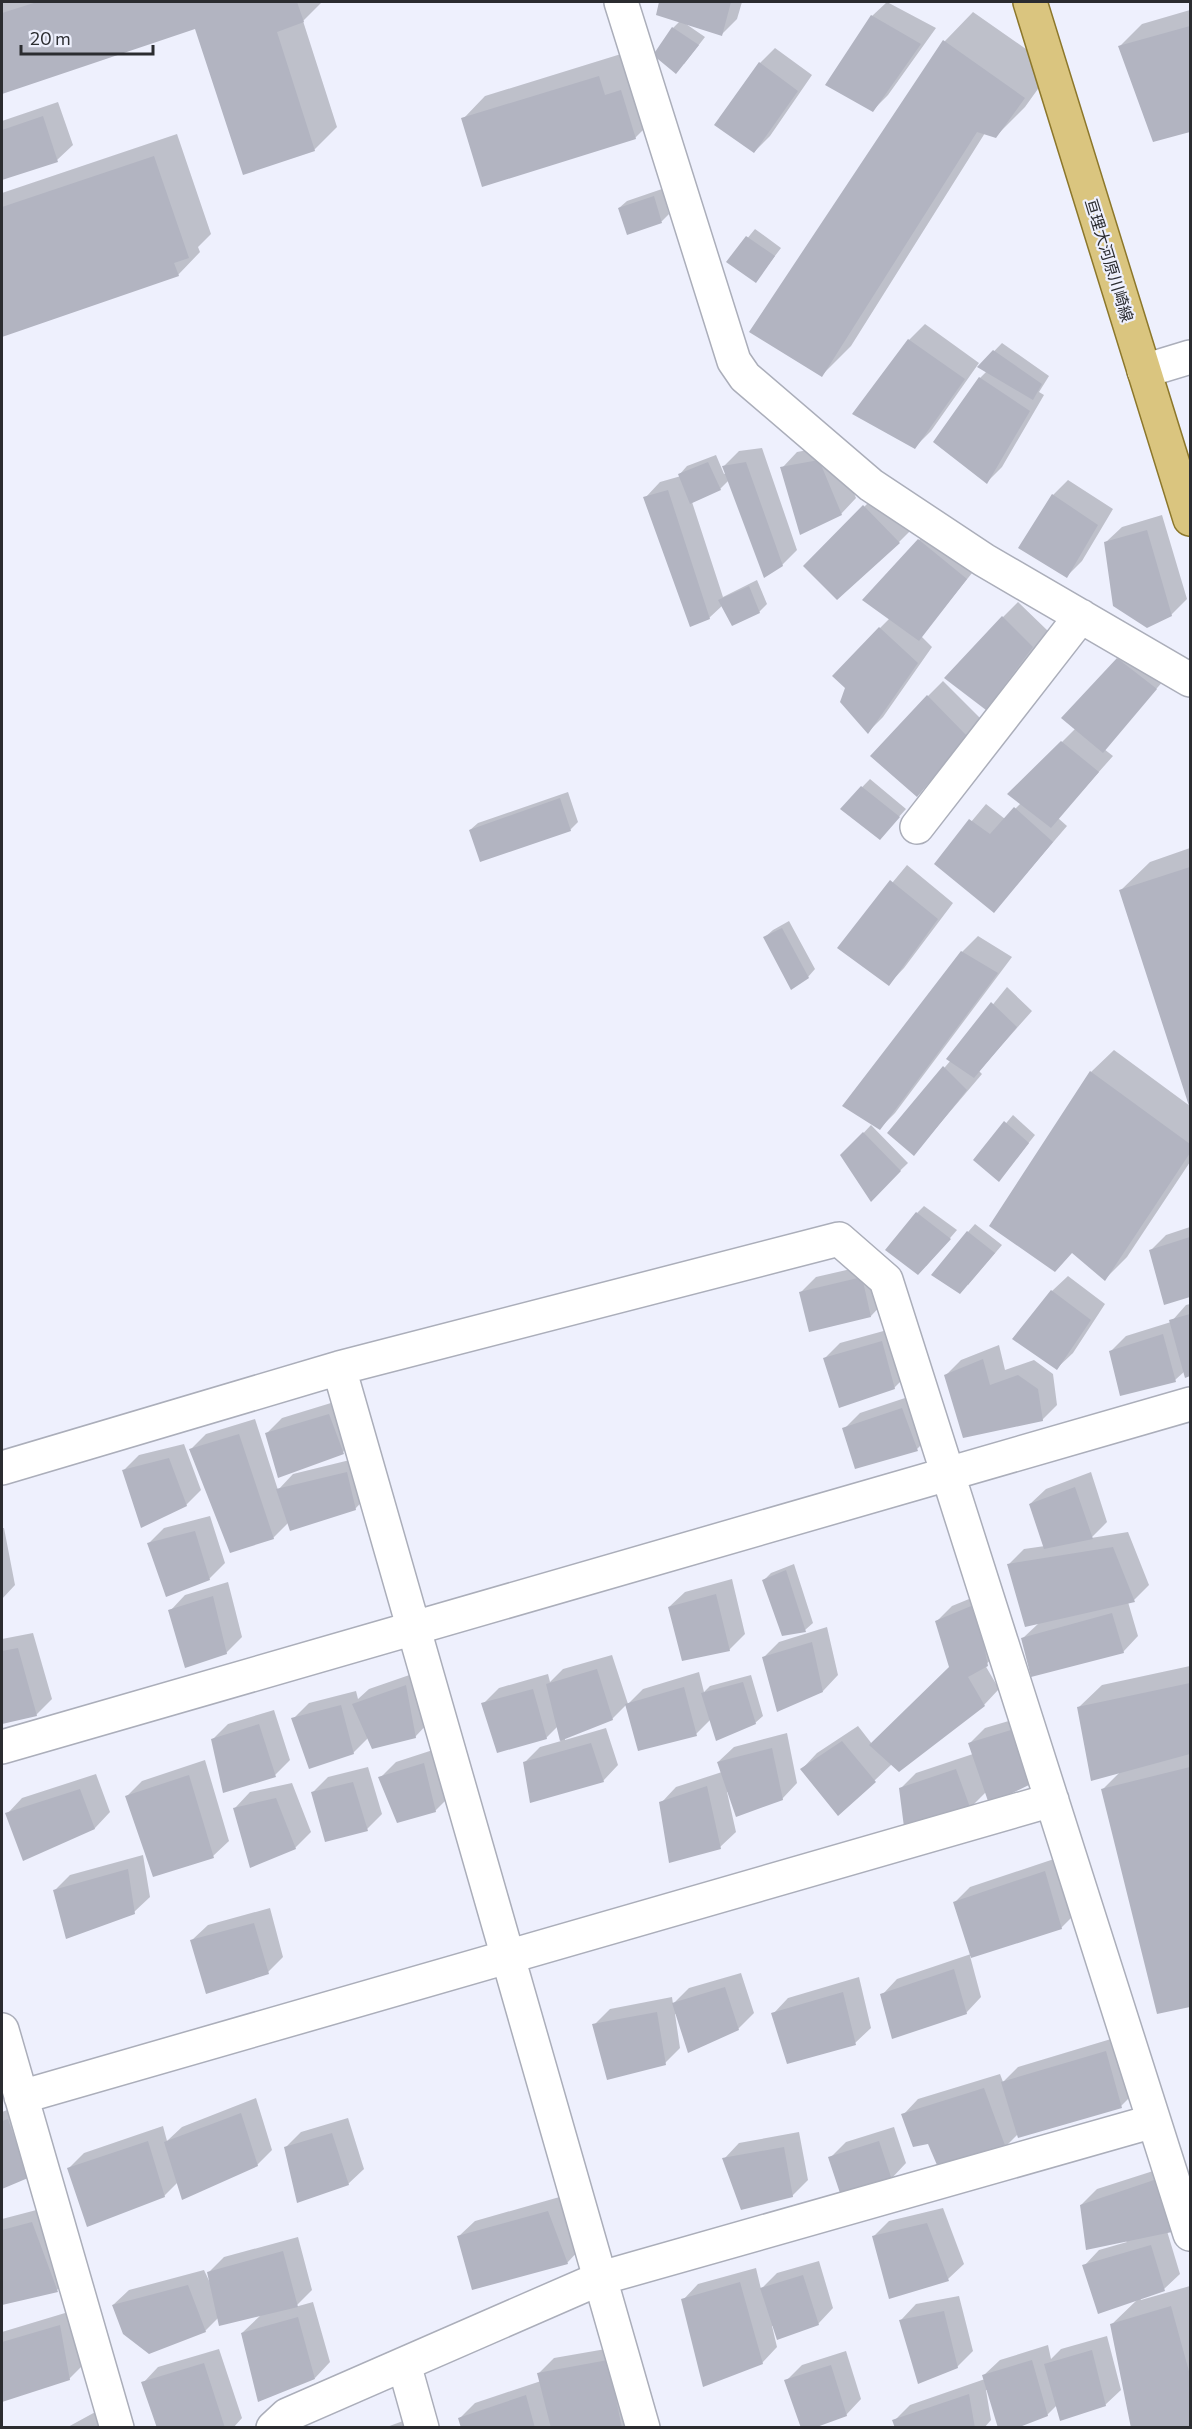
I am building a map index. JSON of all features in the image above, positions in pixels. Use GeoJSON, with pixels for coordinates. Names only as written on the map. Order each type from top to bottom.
{"type":"FeatureCollection","features":[{"type":"Feature","properties":{"kind":"main road","name":"亘理大河原川崎線"},"geometry":{"type":"LineString","coordinates":[[1030,2],[1191,519]]}},
{"type":"Feature","properties":{"kind":"street"},"geometry":{"type":"LineString","coordinates":[[621,2],[734,361],[745,377],[871,485],[984,560],[1191,680]]}},
{"type":"Feature","properties":{"kind":"street"},"geometry":{"type":"LineString","coordinates":[[1144,371],[1191,357]]}},
{"type":"Feature","properties":{"kind":"street"},"geometry":{"type":"LineString","coordinates":[[917,827],[1081,616]]}},
{"type":"Feature","properties":{"kind":"street"},"geometry":{"type":"LineString","coordinates":[[2,1468],[339,1368],[839,1239],[886,1280],[1191,2234]]}},
{"type":"Feature","properties":{"kind":"street"},"geometry":{"type":"LineString","coordinates":[[339,1368],[643,2427]]}},
{"type":"Feature","properties":{"kind":"street"},"geometry":{"type":"LineString","coordinates":[[2,1747],[947,1472],[1191,1404]]}},
{"type":"Feature","properties":{"kind":"street"},"geometry":{"type":"LineString","coordinates":[[21,2097],[1052,1800]]}},
{"type":"Feature","properties":{"kind":"street"},"geometry":{"type":"LineString","coordinates":[[2,2030],[117,2427]]}},
{"type":"Feature","properties":{"kind":"street"},"geometry":{"type":"LineString","coordinates":[[283,2423],[404,2364],[601,2278],[1154,2121]]}},
{"type":"Feature","properties":{"kind":"street"},"geometry":{"type":"LineString","coordinates":[[404,2364],[422,2427]]}},
{"type":"Feature","properties":{"kind":"building"},"geometry":{"type":"Polygon","coordinates":[[[37,2],[297,2],[304,22],[277,32],[315,151],[243,175],[195,29],[2,94],[2,13],[37,2]]]}},
{"type":"Feature","properties":{"kind":"building"},"geometry":{"type":"Polygon","coordinates":[[[659,2],[731,2],[722,36],[656,15],[659,2]]]}},
{"type":"Feature","properties":{"kind":"building"},"geometry":{"type":"Polygon","coordinates":[[[871,15],[921,44],[873,112],[825,85],[871,15]]]}},
{"type":"Feature","properties":{"kind":"building"},"geometry":{"type":"Polygon","coordinates":[[[1190,26],[1190,132],[1153,142],[1118,46],[1190,26]]]}},
{"type":"Feature","properties":{"kind":"building"},"geometry":{"type":"Polygon","coordinates":[[[672,27],[699,45],[676,74],[653,55],[672,27]]]}},
{"type":"Feature","properties":{"kind":"building"},"geometry":{"type":"Polygon","coordinates":[[[943,40],[1025,98],[996,138],[977,132],[822,377],[749,332],[943,40]]]}},
{"type":"Feature","properties":{"kind":"building"},"geometry":{"type":"Polygon","coordinates":[[[759,62],[798,91],[754,153],[714,125],[759,62]]]}},
{"type":"Feature","properties":{"kind":"building"},"geometry":{"type":"Polygon","coordinates":[[[599,76],[605,95],[621,90],[636,139],[482,187],[461,118],[599,76]]]}},
{"type":"Feature","properties":{"kind":"building"},"geometry":{"type":"Polygon","coordinates":[[[43,116],[58,162],[2,180],[2,130],[43,116]]]}},
{"type":"Feature","properties":{"kind":"building"},"geometry":{"type":"Polygon","coordinates":[[[154,156],[189,258],[174,263],[179,276],[2,337],[2,207],[154,156]]]}},
{"type":"Feature","properties":{"kind":"building"},"geometry":{"type":"Polygon","coordinates":[[[654,196],[662,223],[627,235],[618,208],[654,196]]]}},
{"type":"Feature","properties":{"kind":"building"},"geometry":{"type":"Polygon","coordinates":[[[746,236],[775,256],[756,283],[726,262],[746,236]]]}},
{"type":"Feature","properties":{"kind":"building"},"geometry":{"type":"Polygon","coordinates":[[[908,339],[965,379],[915,449],[852,414],[908,339]]]}},
{"type":"Feature","properties":{"kind":"building"},"geometry":{"type":"Polygon","coordinates":[[[993,350],[1042,384],[1033,400],[977,367],[993,350]]]}},
{"type":"Feature","properties":{"kind":"building"},"geometry":{"type":"Polygon","coordinates":[[[979,377],[1030,411],[987,484],[933,442],[979,377]]]}},
{"type":"Feature","properties":{"kind":"building"},"geometry":{"type":"Polygon","coordinates":[[[819,460],[842,515],[800,535],[780,467],[819,460]]]}},
{"type":"Feature","properties":{"kind":"building"},"geometry":{"type":"Polygon","coordinates":[[[708,462],[721,490],[690,504],[678,474],[708,462]]]}},
{"type":"Feature","properties":{"kind":"building"},"geometry":{"type":"Polygon","coordinates":[[[746,462],[783,566],[764,578],[722,466],[746,462]]]}},
{"type":"Feature","properties":{"kind":"building"},"geometry":{"type":"Polygon","coordinates":[[[668,490],[710,619],[690,627],[643,497],[668,490]]]}},
{"type":"Feature","properties":{"kind":"building"},"geometry":{"type":"Polygon","coordinates":[[[1052,494],[1098,525],[1067,578],[1018,548],[1052,494]]]}},
{"type":"Feature","properties":{"kind":"building"},"geometry":{"type":"Polygon","coordinates":[[[863,505],[900,543],[837,600],[803,566],[863,505]]]}},
{"type":"Feature","properties":{"kind":"building"},"geometry":{"type":"Polygon","coordinates":[[[1147,530],[1172,616],[1147,628],[1113,606],[1104,542],[1147,530]]]}},
{"type":"Feature","properties":{"kind":"building"},"geometry":{"type":"Polygon","coordinates":[[[918,539],[967,579],[919,641],[862,600],[918,539]]]}},
{"type":"Feature","properties":{"kind":"building"},"geometry":{"type":"Polygon","coordinates":[[[749,586],[760,613],[732,626],[718,600],[749,586]]]}},
{"type":"Feature","properties":{"kind":"building"},"geometry":{"type":"Polygon","coordinates":[[[1002,616],[1033,647],[986,710],[944,678],[1002,616]]]}},
{"type":"Feature","properties":{"kind":"building"},"geometry":{"type":"Polygon","coordinates":[[[879,627],[918,663],[868,734],[840,702],[845,688],[832,676],[879,627]]]}},
{"type":"Feature","properties":{"kind":"building"},"geometry":{"type":"Polygon","coordinates":[[[1117,658],[1157,689],[1103,753],[1061,718],[1117,658]]]}},
{"type":"Feature","properties":{"kind":"building"},"geometry":{"type":"Polygon","coordinates":[[[927,695],[968,737],[917,797],[870,756],[927,695]]]}},
{"type":"Feature","properties":{"kind":"building"},"geometry":{"type":"Polygon","coordinates":[[[1061,741],[1099,772],[1051,828],[1007,794],[1061,741]]]}},
{"type":"Feature","properties":{"kind":"building"},"geometry":{"type":"Polygon","coordinates":[[[861,786],[900,817],[880,840],[840,809],[861,786]]]}},
{"type":"Feature","properties":{"kind":"building"},"geometry":{"type":"Polygon","coordinates":[[[560,798],[571,831],[480,862],[469,830],[560,798]]]}},
{"type":"Feature","properties":{"kind":"building"},"geometry":{"type":"Polygon","coordinates":[[[1014,807],[1053,842],[994,913],[934,864],[969,819],[990,834],[1014,807]]]}},
{"type":"Feature","properties":{"kind":"building"},"geometry":{"type":"Polygon","coordinates":[[[1190,867],[1190,1109],[1119,890],[1190,867]]]}},
{"type":"Feature","properties":{"kind":"building"},"geometry":{"type":"Polygon","coordinates":[[[890,880],[938,919],[889,986],[837,948],[890,880]]]}},
{"type":"Feature","properties":{"kind":"building"},"geometry":{"type":"Polygon","coordinates":[[[782,928],[809,978],[791,990],[763,937],[782,928]]]}},
{"type":"Feature","properties":{"kind":"building"},"geometry":{"type":"Polygon","coordinates":[[[961,951],[998,973],[880,1130],[842,1106],[961,951]]]}},
{"type":"Feature","properties":{"kind":"building"},"geometry":{"type":"Polygon","coordinates":[[[991,1002],[1017,1027],[974,1078],[946,1059],[991,1002]]]}},
{"type":"Feature","properties":{"kind":"building"},"geometry":{"type":"Polygon","coordinates":[[[943,1066],[967,1090],[914,1156],[887,1133],[943,1066]]]}},
{"type":"Feature","properties":{"kind":"building"},"geometry":{"type":"Polygon","coordinates":[[[1090,1071],[1190,1144],[1190,1153],[1105,1281],[1072,1253],[1055,1272],[989,1226],[1090,1071]]]}},
{"type":"Feature","properties":{"kind":"building"},"geometry":{"type":"Polygon","coordinates":[[[1004,1121],[1029,1143],[999,1182],[973,1160],[1004,1121]]]}},
{"type":"Feature","properties":{"kind":"building"},"geometry":{"type":"Polygon","coordinates":[[[863,1132],[901,1171],[871,1202],[840,1155],[863,1132]]]}},
{"type":"Feature","properties":{"kind":"building"},"geometry":{"type":"Polygon","coordinates":[[[916,1212],[951,1239],[918,1275],[885,1250],[916,1212]]]}},
{"type":"Feature","properties":{"kind":"building"},"geometry":{"type":"Polygon","coordinates":[[[967,1231],[995,1253],[960,1294],[931,1275],[967,1231]]]}},
{"type":"Feature","properties":{"kind":"building"},"geometry":{"type":"Polygon","coordinates":[[[1190,1237],[1190,1297],[1164,1305],[1149,1250],[1190,1237]]]}},
{"type":"Feature","properties":{"kind":"building"},"geometry":{"type":"Polygon","coordinates":[[[862,1277],[871,1317],[809,1332],[799,1292],[862,1277]]]}},
{"type":"Feature","properties":{"kind":"building"},"geometry":{"type":"Polygon","coordinates":[[[1051,1290],[1091,1320],[1057,1370],[1012,1339],[1051,1290]]]}},
{"type":"Feature","properties":{"kind":"building"},"geometry":{"type":"Polygon","coordinates":[[[1190,1314],[1190,1376],[1185,1378],[1169,1320],[1190,1314]]]}},
{"type":"Feature","properties":{"kind":"building"},"geometry":{"type":"Polygon","coordinates":[[[1163,1334],[1176,1382],[1120,1396],[1109,1351],[1163,1334]]]}},
{"type":"Feature","properties":{"kind":"building"},"geometry":{"type":"Polygon","coordinates":[[[882,1341],[895,1389],[839,1408],[823,1358],[882,1341]]]}},
{"type":"Feature","properties":{"kind":"building"},"geometry":{"type":"Polygon","coordinates":[[[983,1359],[990,1385],[1018,1375],[1038,1389],[1043,1421],[963,1438],[944,1375],[983,1359]]]}},
{"type":"Feature","properties":{"kind":"building"},"geometry":{"type":"Polygon","coordinates":[[[902,1408],[918,1451],[855,1469],[842,1428],[902,1408]]]}},
{"type":"Feature","properties":{"kind":"building"},"geometry":{"type":"Polygon","coordinates":[[[329,1414],[344,1454],[278,1478],[265,1433],[329,1414]]]}},
{"type":"Feature","properties":{"kind":"building"},"geometry":{"type":"Polygon","coordinates":[[[239,1434],[274,1539],[230,1553],[189,1449],[239,1434]]]}},
{"type":"Feature","properties":{"kind":"building"},"geometry":{"type":"Polygon","coordinates":[[[169,1458],[187,1506],[141,1528],[122,1470],[169,1458]]]}},
{"type":"Feature","properties":{"kind":"building"},"geometry":{"type":"Polygon","coordinates":[[[347,1472],[356,1510],[290,1531],[276,1489],[347,1472]]]}},
{"type":"Feature","properties":{"kind":"building"},"geometry":{"type":"Polygon","coordinates":[[[1075,1487],[1093,1539],[1044,1549],[1029,1504],[1075,1487]]]}},
{"type":"Feature","properties":{"kind":"building"},"geometry":{"type":"Polygon","coordinates":[[[195,1531],[210,1580],[166,1597],[147,1543],[195,1531]]]}},
{"type":"Feature","properties":{"kind":"building"},"geometry":{"type":"Polygon","coordinates":[[[1113,1547],[1135,1602],[1025,1627],[1007,1564],[1113,1547]]]}},
{"type":"Feature","properties":{"kind":"building"},"geometry":{"type":"Polygon","coordinates":[[[786,1570],[806,1632],[782,1636],[762,1580],[786,1570]]]}},
{"type":"Feature","properties":{"kind":"building"},"geometry":{"type":"Polygon","coordinates":[[[716,1594],[730,1651],[682,1661],[668,1607],[716,1594]]]}},
{"type":"Feature","properties":{"kind":"building"},"geometry":{"type":"Polygon","coordinates":[[[213,1596],[227,1654],[185,1668],[168,1610],[213,1596]]]}},
{"type":"Feature","properties":{"kind":"building"},"geometry":{"type":"Polygon","coordinates":[[[976,1604],[988,1666],[968,1677],[985,1706],[899,1772],[869,1745],[949,1667],[935,1621],[976,1604]]]}},
{"type":"Feature","properties":{"kind":"building"},"geometry":{"type":"Polygon","coordinates":[[[1112,1613],[1124,1653],[1031,1677],[1021,1638],[1112,1613]]]}},
{"type":"Feature","properties":{"kind":"building"},"geometry":{"type":"Polygon","coordinates":[[[812,1642],[823,1692],[777,1712],[762,1657],[812,1642]]]}},
{"type":"Feature","properties":{"kind":"building"},"geometry":{"type":"Polygon","coordinates":[[[18,1648],[37,1716],[2,1724],[2,1651],[18,1648]]]}},
{"type":"Feature","properties":{"kind":"building"},"geometry":{"type":"Polygon","coordinates":[[[597,1669],[613,1720],[560,1741],[546,1684],[597,1669]]]}},
{"type":"Feature","properties":{"kind":"building"},"geometry":{"type":"Polygon","coordinates":[[[743,1682],[756,1724],[716,1741],[701,1693],[743,1682]]]}},
{"type":"Feature","properties":{"kind":"building"},"geometry":{"type":"Polygon","coordinates":[[[1190,1683],[1190,1754],[1091,1781],[1077,1707],[1190,1683]]]}},
{"type":"Feature","properties":{"kind":"building"},"geometry":{"type":"Polygon","coordinates":[[[406,1685],[416,1738],[372,1749],[352,1704],[406,1685]]]}},
{"type":"Feature","properties":{"kind":"building"},"geometry":{"type":"Polygon","coordinates":[[[684,1687],[697,1736],[638,1751],[625,1704],[684,1687]]]}},
{"type":"Feature","properties":{"kind":"building"},"geometry":{"type":"Polygon","coordinates":[[[533,1689],[547,1739],[497,1753],[481,1703],[533,1689]]]}},
{"type":"Feature","properties":{"kind":"building"},"geometry":{"type":"Polygon","coordinates":[[[341,1705],[354,1754],[309,1769],[291,1718],[341,1705]]]}},
{"type":"Feature","properties":{"kind":"building"},"geometry":{"type":"Polygon","coordinates":[[[259,1724],[276,1777],[223,1793],[211,1739],[259,1724]]]}},
{"type":"Feature","properties":{"kind":"building"},"geometry":{"type":"Polygon","coordinates":[[[1011,1730],[1029,1785],[989,1804],[968,1743],[1011,1730]]]}},
{"type":"Feature","properties":{"kind":"building"},"geometry":{"type":"Polygon","coordinates":[[[842,1741],[876,1782],[838,1816],[800,1769],[842,1741]]]}},
{"type":"Feature","properties":{"kind":"building"},"geometry":{"type":"Polygon","coordinates":[[[591,1743],[604,1782],[530,1803],[523,1762],[591,1743]]]}},
{"type":"Feature","properties":{"kind":"building"},"geometry":{"type":"Polygon","coordinates":[[[772,1748],[783,1800],[736,1817],[717,1762],[772,1748]]]}},
{"type":"Feature","properties":{"kind":"building"},"geometry":{"type":"Polygon","coordinates":[[[424,1763],[436,1812],[397,1823],[378,1777],[424,1763]]]}},
{"type":"Feature","properties":{"kind":"building"},"geometry":{"type":"Polygon","coordinates":[[[1190,1767],[1190,2007],[1157,2014],[1101,1789],[1190,1767]]]}},
{"type":"Feature","properties":{"kind":"building"},"geometry":{"type":"Polygon","coordinates":[[[956,1769],[971,1810],[904,1827],[899,1788],[956,1769]]]}},
{"type":"Feature","properties":{"kind":"building"},"geometry":{"type":"Polygon","coordinates":[[[189,1775],[214,1858],[153,1877],[125,1796],[189,1775]]]}},
{"type":"Feature","properties":{"kind":"building"},"geometry":{"type":"Polygon","coordinates":[[[353,1782],[368,1831],[325,1842],[311,1792],[353,1782]]]}},
{"type":"Feature","properties":{"kind":"building"},"geometry":{"type":"Polygon","coordinates":[[[707,1786],[721,1849],[669,1863],[659,1802],[707,1786]]]}},
{"type":"Feature","properties":{"kind":"building"},"geometry":{"type":"Polygon","coordinates":[[[80,1789],[95,1829],[23,1861],[5,1813],[80,1789]]]}},
{"type":"Feature","properties":{"kind":"building"},"geometry":{"type":"Polygon","coordinates":[[[276,1798],[296,1849],[250,1868],[233,1808],[276,1798]]]}},
{"type":"Feature","properties":{"kind":"building"},"geometry":{"type":"Polygon","coordinates":[[[128,1869],[135,1914],[66,1939],[53,1890],[128,1869]]]}},
{"type":"Feature","properties":{"kind":"building"},"geometry":{"type":"Polygon","coordinates":[[[1045,1871],[1062,1929],[971,1958],[953,1902],[1045,1871]]]}},
{"type":"Feature","properties":{"kind":"building"},"geometry":{"type":"Polygon","coordinates":[[[254,1923],[269,1974],[206,1994],[190,1940],[254,1923]]]}},
{"type":"Feature","properties":{"kind":"building"},"geometry":{"type":"Polygon","coordinates":[[[954,1969],[967,2014],[892,2039],[880,1994],[954,1969]]]}},
{"type":"Feature","properties":{"kind":"building"},"geometry":{"type":"Polygon","coordinates":[[[725,1987],[739,2030],[688,2053],[672,2003],[725,1987]]]}},
{"type":"Feature","properties":{"kind":"building"},"geometry":{"type":"Polygon","coordinates":[[[843,1992],[856,2045],[787,2064],[771,2013],[843,1992]]]}},
{"type":"Feature","properties":{"kind":"building"},"geometry":{"type":"Polygon","coordinates":[[[657,2012],[666,2065],[607,2080],[592,2024],[657,2012]]]}},
{"type":"Feature","properties":{"kind":"building"},"geometry":{"type":"Polygon","coordinates":[[[1106,2051],[1122,2108],[1018,2138],[1001,2082],[1106,2051]]]}},
{"type":"Feature","properties":{"kind":"building"},"geometry":{"type":"Polygon","coordinates":[[[984,2088],[1006,2148],[937,2165],[928,2144],[913,2147],[901,2114],[984,2088]]]}},
{"type":"Feature","properties":{"kind":"building"},"geometry":{"type":"Polygon","coordinates":[[[241,2113],[258,2166],[182,2200],[164,2142],[241,2113]]]}},
{"type":"Feature","properties":{"kind":"building"},"geometry":{"type":"Polygon","coordinates":[[[8,2119],[28,2178],[2,2189],[2,2121],[8,2119]]]}},
{"type":"Feature","properties":{"kind":"building"},"geometry":{"type":"Polygon","coordinates":[[[332,2133],[349,2185],[297,2203],[284,2147],[332,2133]]]}},
{"type":"Feature","properties":{"kind":"building"},"geometry":{"type":"Polygon","coordinates":[[[148,2141],[165,2197],[87,2227],[67,2168],[148,2141]]]}},
{"type":"Feature","properties":{"kind":"building"},"geometry":{"type":"Polygon","coordinates":[[[879,2141],[892,2180],[842,2199],[828,2157],[879,2141]]]}},
{"type":"Feature","properties":{"kind":"building"},"geometry":{"type":"Polygon","coordinates":[[[784,2147],[793,2197],[741,2210],[722,2158],[784,2147]]]}},
{"type":"Feature","properties":{"kind":"building"},"geometry":{"type":"Polygon","coordinates":[[[1160,2178],[1172,2232],[1086,2250],[1080,2205],[1160,2178]]]}},
{"type":"Feature","properties":{"kind":"building"},"geometry":{"type":"Polygon","coordinates":[[[548,2211],[568,2264],[472,2290],[457,2236],[548,2211]]]}},
{"type":"Feature","properties":{"kind":"building"},"geometry":{"type":"Polygon","coordinates":[[[32,2222],[58,2292],[2,2305],[2,2230],[32,2222]]]}},
{"type":"Feature","properties":{"kind":"building"},"geometry":{"type":"Polygon","coordinates":[[[927,2223],[949,2281],[889,2299],[872,2236],[927,2223]]]}},
{"type":"Feature","properties":{"kind":"building"},"geometry":{"type":"Polygon","coordinates":[[[1151,2245],[1165,2291],[1098,2314],[1082,2265],[1151,2245]]]}},
{"type":"Feature","properties":{"kind":"building"},"geometry":{"type":"Polygon","coordinates":[[[283,2251],[298,2307],[219,2326],[207,2272],[283,2251]]]}},
{"type":"Feature","properties":{"kind":"building"},"geometry":{"type":"Polygon","coordinates":[[[803,2275],[819,2325],[777,2340],[760,2288],[803,2275]]]}},
{"type":"Feature","properties":{"kind":"building"},"geometry":{"type":"Polygon","coordinates":[[[740,2282],[763,2364],[703,2387],[681,2299],[740,2282]]]}},
{"type":"Feature","properties":{"kind":"building"},"geometry":{"type":"Polygon","coordinates":[[[188,2285],[206,2332],[149,2354],[123,2334],[112,2305],[188,2285]]]}},
{"type":"Feature","properties":{"kind":"building"},"geometry":{"type":"Polygon","coordinates":[[[1171,2306],[1190,2375],[1190,2428],[1131,2428],[1110,2324],[1171,2306]]]}},
{"type":"Feature","properties":{"kind":"building"},"geometry":{"type":"Polygon","coordinates":[[[944,2311],[958,2368],[918,2384],[899,2320],[944,2311]]]}},
{"type":"Feature","properties":{"kind":"building"},"geometry":{"type":"Polygon","coordinates":[[[298,2317],[315,2379],[258,2402],[241,2333],[298,2317]]]}},
{"type":"Feature","properties":{"kind":"building"},"geometry":{"type":"Polygon","coordinates":[[[60,2325],[70,2380],[2,2402],[2,2342],[60,2325]]]}},
{"type":"Feature","properties":{"kind":"building"},"geometry":{"type":"Polygon","coordinates":[[[1092,2350],[1106,2406],[1060,2421],[1044,2364],[1092,2350]]]}},
{"type":"Feature","properties":{"kind":"building"},"geometry":{"type":"Polygon","coordinates":[[[608,2360],[622,2428],[551,2428],[537,2373],[608,2360]]]}},
{"type":"Feature","properties":{"kind":"building"},"geometry":{"type":"Polygon","coordinates":[[[1032,2360],[1048,2416],[1017,2428],[998,2428],[982,2375],[1032,2360]]]}},
{"type":"Feature","properties":{"kind":"building"},"geometry":{"type":"Polygon","coordinates":[[[204,2363],[225,2428],[157,2428],[141,2382],[204,2363]]]}},
{"type":"Feature","properties":{"kind":"building"},"geometry":{"type":"Polygon","coordinates":[[[831,2365],[847,2416],[814,2428],[801,2428],[784,2380],[831,2365]]]}},
{"type":"Feature","properties":{"kind":"building"},"geometry":{"type":"Polygon","coordinates":[[[969,2394],[975,2428],[895,2428],[892,2420],[969,2394]]]}},
{"type":"Feature","properties":{"kind":"building"},"geometry":{"type":"Polygon","coordinates":[[[526,2395],[535,2428],[461,2428],[458,2418],[526,2395]]]}}]}
